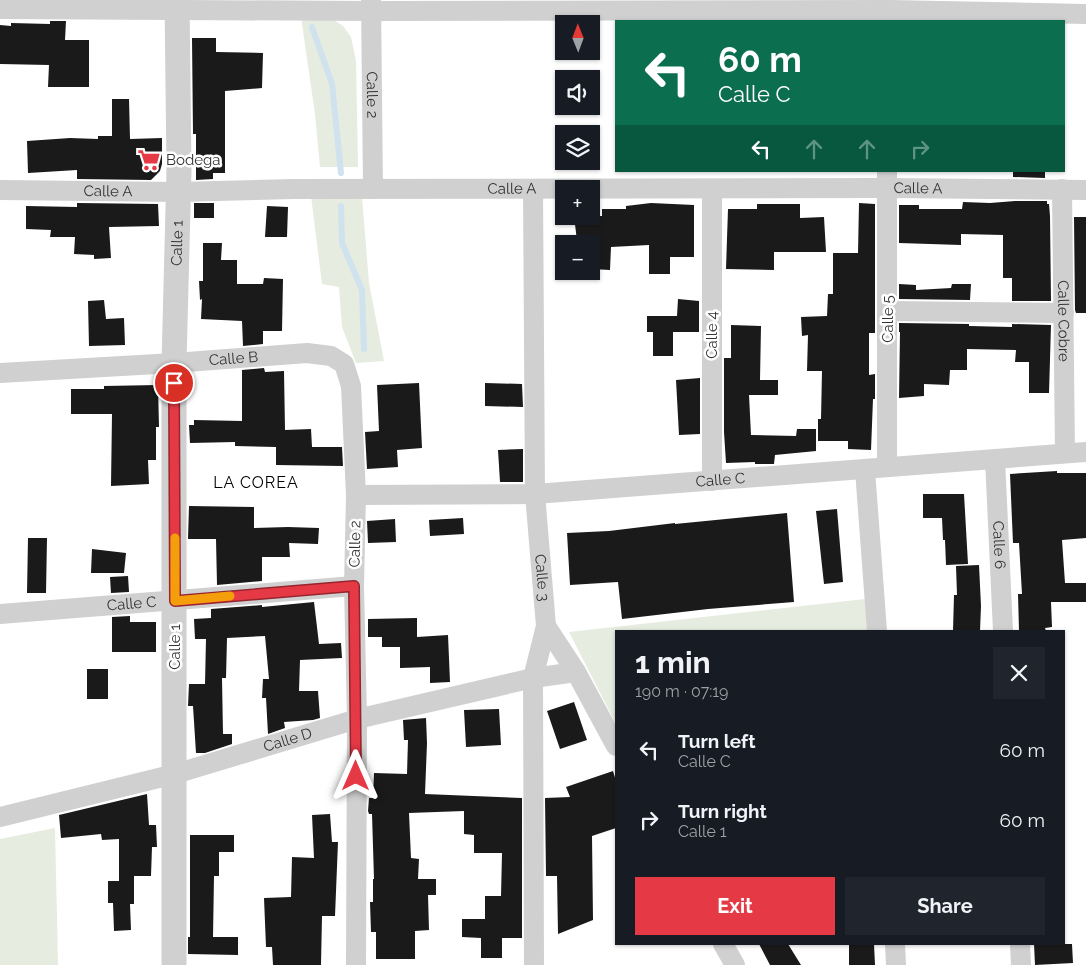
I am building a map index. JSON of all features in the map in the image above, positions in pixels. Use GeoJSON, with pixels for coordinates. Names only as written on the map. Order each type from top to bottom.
{"type":"FeatureCollection","features":[{"type":"Feature","properties":{"kind":"street"},"geometry":{"type":"LineString","coordinates":[[0,9],[177,5],[1086,14]]}},
{"type":"Feature","properties":{"kind":"street","name":"Calle 1"},"geometry":{"type":"LineString","coordinates":[[174,965],[174,363],[178,192],[177,5]]}},
{"type":"Feature","properties":{"kind":"street","name":"Calle 2"},"geometry":{"type":"LineString","coordinates":[[371,6],[373,189]]}},
{"type":"Feature","properties":{"kind":"street","name":"Calle A"},"geometry":{"type":"LineString","coordinates":[[0,190],[178,192],[294,189],[712,189],[887,180],[1086,190]]}},
{"type":"Feature","properties":{"kind":"street","name":"Calle 5"},"geometry":{"type":"LineString","coordinates":[[887,180],[887,467]]}},
{"type":"Feature","properties":{"kind":"street","name":"Calle 3"},"geometry":{"type":"LineString","coordinates":[[533,189],[534,494],[546,626],[533,678],[534,965]]}},
{"type":"Feature","properties":{"kind":"street","name":"Calle 4"},"geometry":{"type":"LineString","coordinates":[[712,189],[712,481]]}},
{"type":"Feature","properties":{"kind":"street","name":"Calle Cobre"},"geometry":{"type":"LineString","coordinates":[[1062,190],[1065,453]]}},
{"type":"Feature","properties":{"kind":"street"},"geometry":{"type":"LineString","coordinates":[[888,311],[1064,314]]}},
{"type":"Feature","properties":{"kind":"street","name":"Calle B"},"geometry":{"type":"LineString","coordinates":[[0,373],[307,353],[331,356],[344,364]]}},
{"type":"Feature","properties":{"kind":"street","name":"Calle 2"},"geometry":{"type":"LineString","coordinates":[[344,364],[351,386],[356,495],[354,586],[357,719],[356,965]]}},
{"type":"Feature","properties":{"kind":"street","name":"Calle C"},"geometry":{"type":"LineString","coordinates":[[356,495],[534,494],[1086,452]]}},
{"type":"Feature","properties":{"kind":"street","name":"Calle 6"},"geometry":{"type":"LineString","coordinates":[[995,459],[1003,630]]}},
{"type":"Feature","properties":{"kind":"street"},"geometry":{"type":"LineString","coordinates":[[865,470],[876,630]]}},
{"type":"Feature","properties":{"kind":"street","name":"Calle C"},"geometry":{"type":"LineString","coordinates":[[0,614],[354,586]]}},
{"type":"Feature","properties":{"kind":"street"},"geometry":{"type":"LineString","coordinates":[[546,626],[576,672],[615,744]]}},
{"type":"Feature","properties":{"kind":"street","name":"Calle D"},"geometry":{"type":"LineString","coordinates":[[0,817],[175,774],[357,719],[533,678],[576,672]]}},
{"type":"Feature","properties":{"kind":"street"},"geometry":{"type":"LineString","coordinates":[[895,945],[896,965]]}},
{"type":"Feature","properties":{"kind":"street"},"geometry":{"type":"LineString","coordinates":[[1020,945],[1022,965]]}},
{"type":"Feature","properties":{"kind":"shaded area"},"geometry":{"type":"Polygon","coordinates":[[[301,17],[334,20],[343,26],[351,37],[356,61],[358,167],[320,167],[315,114],[301,17]]]}},
{"type":"Feature","properties":{"kind":"shaded area"},"geometry":{"type":"Polygon","coordinates":[[[311,196],[362,197],[369,283],[384,361],[356,363],[342,327],[339,287],[322,284],[311,196]]]}},
{"type":"Feature","properties":{"kind":"shaded area"},"geometry":{"type":"Polygon","coordinates":[[[865,599],[868,630],[615,630],[615,722],[569,632],[865,599]]]}},
{"type":"Feature","properties":{"kind":"shaded area"},"geometry":{"type":"Polygon","coordinates":[[[55,828],[58,965],[0,965],[0,839],[55,828]]]}},
{"type":"Feature","properties":{"kind":"building"},"geometry":{"type":"Polygon","coordinates":[[[50,21],[66,21],[65,40],[89,40],[89,87],[48,87],[49,65],[0,64],[0,25],[11,26],[11,23],[50,24],[50,21]]]}},
{"type":"Feature","properties":{"kind":"building"},"geometry":{"type":"Polygon","coordinates":[[[192,38],[216,38],[216,52],[263,53],[262,88],[225,91],[225,173],[213,173],[213,179],[196,180],[196,134],[193,134],[192,38]]]}},
{"type":"Feature","properties":{"kind":"building"},"geometry":{"type":"Polygon","coordinates":[[[112,99],[129,99],[130,139],[162,138],[162,164],[160,171],[151,180],[77,179],[77,170],[28,173],[27,141],[70,138],[98,139],[98,136],[112,136],[112,99]]]}},
{"type":"Feature","properties":{"kind":"building"},"geometry":{"type":"Polygon","coordinates":[[[1013,172],[1045,172],[1045,178],[1013,177],[1013,172]]]}},
{"type":"Feature","properties":{"kind":"building"},"geometry":{"type":"Polygon","coordinates":[[[1047,201],[1047,204],[1049,204],[1051,301],[1012,301],[1012,278],[1003,278],[1003,235],[961,234],[961,245],[899,243],[899,205],[919,205],[919,209],[962,209],[963,202],[990,203],[1047,201]]]}},
{"type":"Feature","properties":{"kind":"building"},"geometry":{"type":"Polygon","coordinates":[[[77,203],[158,204],[159,226],[109,227],[111,258],[94,259],[94,255],[74,254],[75,237],[50,237],[51,230],[26,229],[26,206],[77,207],[77,203]]]}},
{"type":"Feature","properties":{"kind":"building"},"geometry":{"type":"Polygon","coordinates":[[[194,203],[214,203],[214,218],[194,218],[194,203]]]}},
{"type":"Feature","properties":{"kind":"building"},"geometry":{"type":"Polygon","coordinates":[[[651,203],[694,205],[694,257],[670,257],[670,274],[649,274],[649,245],[611,247],[610,270],[600,269],[600,235],[576,235],[575,225],[600,225],[602,209],[626,209],[626,206],[651,203]]]}},
{"type":"Feature","properties":{"kind":"building"},"geometry":{"type":"Polygon","coordinates":[[[859,203],[875,204],[875,333],[869,333],[869,375],[875,374],[871,450],[848,449],[848,441],[818,441],[818,419],[821,419],[822,371],[807,371],[808,335],[802,336],[801,317],[827,316],[828,294],[833,294],[833,253],[858,253],[859,203]]]}},
{"type":"Feature","properties":{"kind":"building"},"geometry":{"type":"Polygon","coordinates":[[[757,204],[800,204],[800,218],[824,217],[826,252],[774,252],[774,270],[726,269],[728,209],[757,209],[757,204]]]}},
{"type":"Feature","properties":{"kind":"building"},"geometry":{"type":"Polygon","coordinates":[[[267,206],[288,207],[287,237],[265,237],[267,206]]]}},
{"type":"Feature","properties":{"kind":"building"},"geometry":{"type":"Polygon","coordinates":[[[1074,217],[1086,217],[1086,313],[1076,313],[1075,310],[1074,217]]]}},
{"type":"Feature","properties":{"kind":"building"},"geometry":{"type":"Polygon","coordinates":[[[203,243],[222,243],[221,260],[237,260],[237,284],[263,284],[264,278],[283,279],[282,331],[263,331],[263,344],[243,346],[242,321],[201,319],[202,299],[200,300],[199,281],[203,281],[203,243]]]}},
{"type":"Feature","properties":{"kind":"building"},"geometry":{"type":"Polygon","coordinates":[[[899,284],[916,285],[916,290],[951,288],[952,284],[971,284],[970,300],[899,299],[899,284]]]}},
{"type":"Feature","properties":{"kind":"building"},"geometry":{"type":"Polygon","coordinates":[[[678,299],[699,301],[699,332],[673,332],[673,356],[653,356],[653,332],[647,332],[647,316],[677,316],[678,299]]]}},
{"type":"Feature","properties":{"kind":"building"},"geometry":{"type":"Polygon","coordinates":[[[104,300],[106,319],[124,318],[125,345],[89,346],[88,301],[104,300]]]}},
{"type":"Feature","properties":{"kind":"building"},"geometry":{"type":"Polygon","coordinates":[[[899,323],[1012,327],[1012,324],[1051,325],[1049,393],[1029,393],[1029,362],[1015,362],[1016,350],[967,349],[967,370],[950,370],[949,385],[924,384],[924,396],[899,398],[899,323]]]}},
{"type":"Feature","properties":{"kind":"building"},"geometry":{"type":"Polygon","coordinates":[[[731,325],[761,326],[760,380],[778,380],[778,395],[749,395],[751,435],[796,436],[797,429],[816,429],[816,451],[775,455],[774,464],[755,464],[755,462],[726,463],[724,358],[731,358],[731,325]]]}},
{"type":"Feature","properties":{"kind":"building"},"geometry":{"type":"Polygon","coordinates":[[[264,368],[265,372],[284,371],[285,430],[311,429],[312,447],[342,447],[343,466],[276,465],[276,447],[235,446],[235,442],[190,443],[189,425],[194,425],[194,420],[242,421],[242,370],[264,368]]]}},
{"type":"Feature","properties":{"kind":"building"},"geometry":{"type":"Polygon","coordinates":[[[700,378],[700,434],[679,435],[676,380],[700,378]]]}},
{"type":"Feature","properties":{"kind":"building"},"geometry":{"type":"Polygon","coordinates":[[[419,383],[422,448],[397,450],[398,467],[367,469],[365,432],[379,431],[377,385],[419,383]]]}},
{"type":"Feature","properties":{"kind":"building"},"geometry":{"type":"Polygon","coordinates":[[[485,383],[522,384],[523,407],[485,406],[485,383]]]}},
{"type":"Feature","properties":{"kind":"building"},"geometry":{"type":"Polygon","coordinates":[[[158,385],[159,427],[156,427],[156,460],[148,460],[149,484],[111,486],[112,414],[71,414],[71,389],[104,389],[104,386],[158,385]]]}},
{"type":"Feature","properties":{"kind":"building"},"geometry":{"type":"Polygon","coordinates":[[[523,449],[523,482],[500,482],[498,450],[523,449]]]}},
{"type":"Feature","properties":{"kind":"building"},"geometry":{"type":"Polygon","coordinates":[[[1057,471],[1057,473],[1086,473],[1086,538],[1062,540],[1065,583],[1086,583],[1086,602],[1051,602],[1052,627],[1045,628],[1046,630],[1019,630],[1018,594],[1022,594],[1019,543],[1013,543],[1010,474],[1057,471]]]}},
{"type":"Feature","properties":{"kind":"building"},"geometry":{"type":"Polygon","coordinates":[[[923,494],[964,494],[968,564],[946,565],[942,518],[923,518],[923,494]]]}},
{"type":"Feature","properties":{"kind":"building"},"geometry":{"type":"Polygon","coordinates":[[[189,506],[254,507],[254,528],[319,528],[318,544],[289,543],[290,557],[262,557],[262,581],[217,585],[216,539],[188,539],[189,506]]]}},
{"type":"Feature","properties":{"kind":"building"},"geometry":{"type":"Polygon","coordinates":[[[837,509],[843,582],[824,584],[816,511],[837,509]]]}},
{"type":"Feature","properties":{"kind":"building"},"geometry":{"type":"Polygon","coordinates":[[[787,513],[794,602],[622,619],[618,582],[570,585],[567,533],[609,531],[787,513]]]}},
{"type":"Feature","properties":{"kind":"building"},"geometry":{"type":"Polygon","coordinates":[[[463,518],[464,534],[430,536],[429,520],[463,518]]]}},
{"type":"Feature","properties":{"kind":"building"},"geometry":{"type":"Polygon","coordinates":[[[395,519],[396,542],[368,543],[367,521],[395,519]]]}},
{"type":"Feature","properties":{"kind":"building"},"geometry":{"type":"Polygon","coordinates":[[[28,538],[47,538],[46,593],[27,593],[28,538]]]}},
{"type":"Feature","properties":{"kind":"building"},"geometry":{"type":"Polygon","coordinates":[[[92,549],[126,553],[124,573],[91,573],[92,549]]]}},
{"type":"Feature","properties":{"kind":"building"},"geometry":{"type":"Polygon","coordinates":[[[979,565],[980,630],[953,630],[954,595],[957,595],[956,566],[979,565]]]}},
{"type":"Feature","properties":{"kind":"building"},"geometry":{"type":"Polygon","coordinates":[[[128,576],[129,592],[111,593],[110,577],[128,576]]]}},
{"type":"Feature","properties":{"kind":"building"},"geometry":{"type":"Polygon","coordinates":[[[314,602],[319,644],[341,643],[342,658],[300,660],[299,691],[318,691],[320,718],[284,722],[285,728],[268,734],[266,698],[262,698],[263,679],[269,679],[265,636],[227,638],[226,678],[222,678],[223,734],[232,734],[232,744],[205,753],[196,753],[193,706],[188,706],[189,684],[205,684],[206,639],[195,639],[194,619],[211,618],[211,609],[314,602]]]}},
{"type":"Feature","properties":{"kind":"building"},"geometry":{"type":"Polygon","coordinates":[[[130,616],[130,622],[156,622],[156,652],[112,652],[112,617],[130,616]]]}},
{"type":"Feature","properties":{"kind":"building"},"geometry":{"type":"Polygon","coordinates":[[[417,618],[417,637],[448,635],[450,682],[430,683],[430,667],[400,668],[400,647],[382,647],[382,637],[368,637],[368,619],[417,618]]]}},
{"type":"Feature","properties":{"kind":"building"},"geometry":{"type":"Polygon","coordinates":[[[87,669],[108,669],[108,699],[87,699],[87,669]]]}},
{"type":"Feature","properties":{"kind":"building"},"geometry":{"type":"Polygon","coordinates":[[[574,702],[587,740],[560,749],[547,711],[574,702]]]}},
{"type":"Feature","properties":{"kind":"building"},"geometry":{"type":"Polygon","coordinates":[[[499,709],[501,745],[466,747],[464,710],[499,709]]]}},
{"type":"Feature","properties":{"kind":"building"},"geometry":{"type":"Polygon","coordinates":[[[426,718],[425,794],[522,798],[522,938],[502,938],[502,958],[481,958],[481,938],[462,937],[462,919],[485,919],[485,896],[501,896],[502,853],[474,853],[474,835],[464,834],[464,811],[409,813],[411,858],[419,859],[418,879],[436,879],[436,895],[428,895],[429,930],[415,931],[415,959],[376,959],[376,932],[371,932],[370,902],[373,902],[374,879],[372,814],[369,814],[368,811],[369,798],[373,798],[374,773],[407,774],[408,740],[404,740],[403,720],[426,718]]]}},
{"type":"Feature","properties":{"kind":"building"},"geometry":{"type":"Polygon","coordinates":[[[613,771],[615,778],[615,828],[592,836],[593,920],[558,934],[557,876],[546,876],[545,798],[570,797],[566,787],[613,771]]]}},
{"type":"Feature","properties":{"kind":"building"},"geometry":{"type":"Polygon","coordinates":[[[147,794],[149,825],[156,825],[157,847],[152,847],[151,876],[134,876],[134,904],[130,904],[131,930],[114,931],[113,903],[108,903],[108,881],[119,881],[119,839],[102,840],[101,834],[61,838],[59,815],[147,794]]]}},
{"type":"Feature","properties":{"kind":"building"},"geometry":{"type":"Polygon","coordinates":[[[330,814],[332,842],[338,842],[335,916],[322,916],[321,965],[273,965],[272,947],[266,947],[264,898],[291,897],[292,857],[314,858],[312,815],[330,814]]]}},
{"type":"Feature","properties":{"kind":"building"},"geometry":{"type":"Polygon","coordinates":[[[190,835],[234,835],[234,852],[219,852],[219,876],[214,876],[213,937],[238,937],[238,955],[188,954],[188,937],[190,937],[190,835]]]}},
{"type":"Feature","properties":{"kind":"building"},"geometry":{"type":"Polygon","coordinates":[[[1072,944],[1073,963],[1035,965],[1034,945],[1072,944]]]}},
{"type":"Feature","properties":{"kind":"building"},"geometry":{"type":"Polygon","coordinates":[[[760,945],[789,945],[801,965],[770,965],[760,945]]]}},
{"type":"Feature","properties":{"kind":"building"},"geometry":{"type":"Polygon","coordinates":[[[849,945],[874,945],[875,965],[849,965],[849,945]]]}},
{"type":"Feature","properties":{"kind":"waterway"},"geometry":{"type":"LineString","coordinates":[[312,27],[332,84],[341,173]]}},
{"type":"Feature","properties":{"kind":"waterway"},"geometry":{"type":"LineString","coordinates":[[341,206],[342,243],[362,290],[364,349]]}},
{"type":"Feature","properties":{"kind":"slow traffic"},"geometry":{"type":"LineString","coordinates":[[175,538],[175,601],[230,596]]}},
{"type":"Feature","properties":{"kind":"place","name":"Bodega"},"geometry":{"type":"Point","coordinates":[149,160]}},
{"type":"Feature","properties":{"kind":"district","name":"LA COREA"},"geometry":{"type":"Point","coordinates":[256,482]}},
{"type":"Feature","properties":{"kind":"route"},"geometry":{"type":"LineString","coordinates":[[174,383],[175,601],[354,586],[357,719],[356,776]]}}]}
